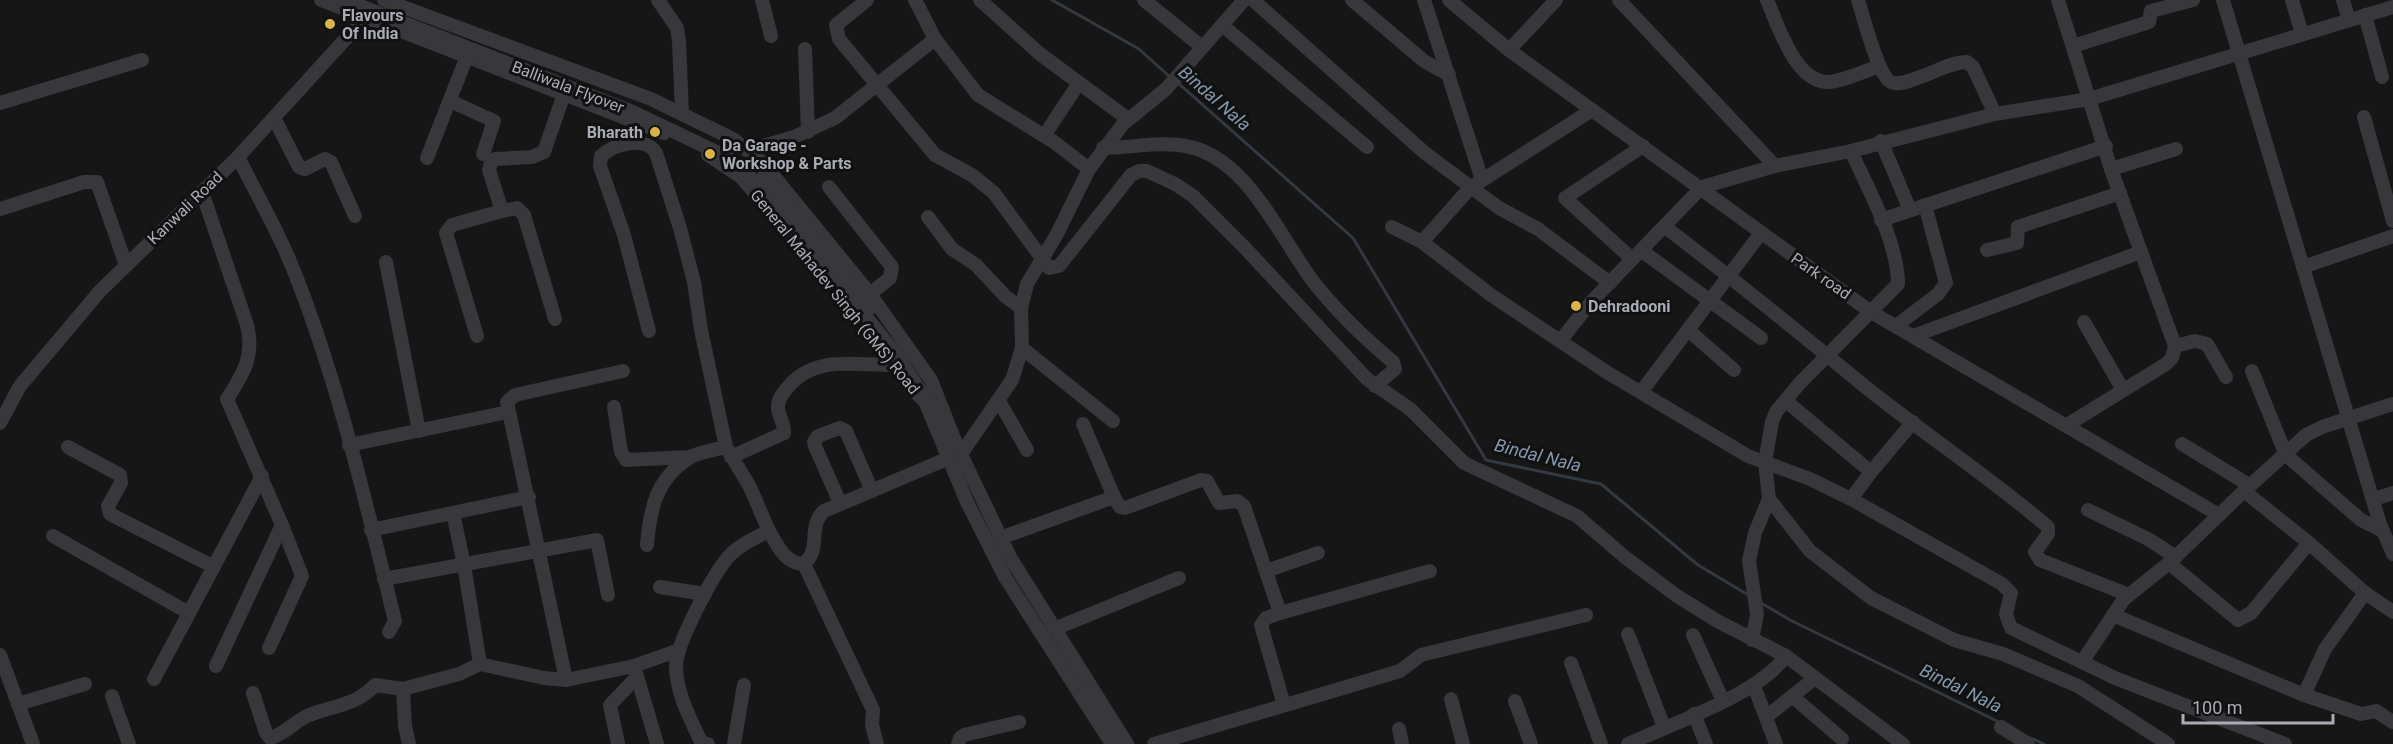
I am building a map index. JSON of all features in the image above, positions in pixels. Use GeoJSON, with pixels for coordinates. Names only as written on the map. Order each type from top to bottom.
{"type":"FeatureCollection","features":[{"type":"Feature","properties":{"kind":"street","name":"General Mahadev Singh (GMS) Road"},"geometry":{"type":"LineString","coordinates":[[321,0],[680,140],[722,162],[758,196],[858,315],[913,390],[927,393]]}},
{"type":"Feature","properties":{"kind":"street","name":"Balliwala Flyover"},"geometry":{"type":"LineString","coordinates":[[345,0],[633,112],[729,158],[762,188],[927,393]]}},
{"type":"Feature","properties":{"kind":"street","name":"Balliwala Flyover"},"geometry":{"type":"LineString","coordinates":[[361,0],[678,122],[739,154],[761,174],[794,211],[927,393]]}},
{"type":"Feature","properties":{"kind":"street","name":"General Mahadev Singh (GMS) Road"},"geometry":{"type":"LineString","coordinates":[[381,0],[682,113],[749,150],[780,182],[870,294],[931,380],[927,393],[955,456],[967,502],[1005,577],[1112,744]]}},
{"type":"Feature","properties":{"kind":"street","name":"Kanwali Road"},"geometry":{"type":"LineString","coordinates":[[0,423],[20,386],[100,291],[238,157],[381,0]]}},
{"type":"Feature","properties":{"kind":"street"},"geometry":{"type":"LineString","coordinates":[[660,0],[677,28],[682,113]]}},
{"type":"Feature","properties":{"kind":"street"},"geometry":{"type":"LineString","coordinates":[[762,0],[771,36]]}},
{"type":"Feature","properties":{"kind":"street"},"geometry":{"type":"LineString","coordinates":[[867,0],[839,21],[835,29],[852,57],[935,155],[978,178],[994,193],[1049,268],[1059,266],[1131,175],[1139,171],[1161,176],[1193,196],[1206,208],[1375,386],[1410,409],[1464,463],[1578,516],[1626,558],[1677,596],[1752,640],[1786,656],[1903,744]]}},
{"type":"Feature","properties":{"kind":"street"},"geometry":{"type":"LineString","coordinates":[[915,0],[934,39],[978,95],[1044,136],[1089,169]]}},
{"type":"Feature","properties":{"kind":"street"},"geometry":{"type":"LineString","coordinates":[[980,0],[1040,54],[1128,119]]}},
{"type":"Feature","properties":{"kind":"street"},"geometry":{"type":"LineString","coordinates":[[1144,0],[1202,47]]}},
{"type":"Feature","properties":{"kind":"street"},"geometry":{"type":"LineString","coordinates":[[804,564],[814,552],[817,517],[840,503],[955,456],[999,402],[1012,380],[1022,348],[1022,308],[1027,284],[1042,260],[1089,169],[1103,148],[1128,119],[1166,89],[1244,0]]}},
{"type":"Feature","properties":{"kind":"street"},"geometry":{"type":"LineString","coordinates":[[1253,0],[1392,126],[1476,184],[1500,208],[1525,220],[1610,283]]}},
{"type":"Feature","properties":{"kind":"street"},"geometry":{"type":"LineString","coordinates":[[1352,0],[1424,61],[1449,75]]}},
{"type":"Feature","properties":{"kind":"street"},"geometry":{"type":"LineString","coordinates":[[1424,0],[1449,75],[1476,184]]}},
{"type":"Feature","properties":{"kind":"street","name":"Park road"},"geometry":{"type":"LineString","coordinates":[[1449,0],[1509,50],[1702,187],[1761,233],[1871,312],[1953,362],[2067,425],[2219,515]]}},
{"type":"Feature","properties":{"kind":"street"},"geometry":{"type":"LineString","coordinates":[[1509,50],[1556,0]]}},
{"type":"Feature","properties":{"kind":"street"},"geometry":{"type":"LineString","coordinates":[[1619,0],[1775,166]]}},
{"type":"Feature","properties":{"kind":"street"},"geometry":{"type":"LineString","coordinates":[[1767,0],[1788,49],[1801,67],[1814,78],[1831,82],[1880,66]]}},
{"type":"Feature","properties":{"kind":"street"},"geometry":{"type":"LineString","coordinates":[[1858,0],[1880,66],[1887,79],[1896,83],[1967,62],[1973,67],[1995,114]]}},
{"type":"Feature","properties":{"kind":"street"},"geometry":{"type":"LineString","coordinates":[[2058,0],[2106,146],[2111,169],[2175,346],[2172,358],[2166,364],[2067,425]]}},
{"type":"Feature","properties":{"kind":"street"},"geometry":{"type":"LineString","coordinates":[[2073,46],[2149,21],[2151,12],[2193,0]]}},
{"type":"Feature","properties":{"kind":"street"},"geometry":{"type":"LineString","coordinates":[[2223,0],[2237,54],[2393,554]]}},
{"type":"Feature","properties":{"kind":"street"},"geometry":{"type":"LineString","coordinates":[[2292,0],[2302,34]]}},
{"type":"Feature","properties":{"kind":"street"},"geometry":{"type":"LineString","coordinates":[[2343,0],[2349,20]]}},
{"type":"Feature","properties":{"kind":"street"},"geometry":{"type":"LineString","coordinates":[[1560,341],[1610,283],[1702,187],[1775,166],[1851,151],[1881,141],[1995,114],[2089,99],[2393,7]]}},
{"type":"Feature","properties":{"kind":"street"},"geometry":{"type":"LineString","coordinates":[[2365,15],[2382,77]]}},
{"type":"Feature","properties":{"kind":"street"},"geometry":{"type":"LineString","coordinates":[[1222,25],[1367,147]]}},
{"type":"Feature","properties":{"kind":"street"},"geometry":{"type":"LineString","coordinates":[[427,158],[467,57],[473,34]]}},
{"type":"Feature","properties":{"kind":"street"},"geometry":{"type":"LineString","coordinates":[[749,150],[808,132],[835,118],[934,39]]}},
{"type":"Feature","properties":{"kind":"street"},"geometry":{"type":"LineString","coordinates":[[501,70],[502,58],[510,48]]}},
{"type":"Feature","properties":{"kind":"street"},"geometry":{"type":"LineString","coordinates":[[805,49],[808,132]]}},
{"type":"Feature","properties":{"kind":"street"},"geometry":{"type":"LineString","coordinates":[[0,103],[142,60]]}},
{"type":"Feature","properties":{"kind":"street"},"geometry":{"type":"LineString","coordinates":[[1044,136],[1079,83]]}},
{"type":"Feature","properties":{"kind":"street"},"geometry":{"type":"LineString","coordinates":[[502,211],[489,170],[490,162],[495,159],[532,157],[544,152],[564,94]]}},
{"type":"Feature","properties":{"kind":"street"},"geometry":{"type":"LineString","coordinates":[[450,101],[494,120],[483,154]]}},
{"type":"Feature","properties":{"kind":"street"},"geometry":{"type":"LineString","coordinates":[[1422,242],[1476,184],[1592,110]]}},
{"type":"Feature","properties":{"kind":"street"},"geometry":{"type":"LineString","coordinates":[[2364,117],[2393,221]]}},
{"type":"Feature","properties":{"kind":"street"},"geometry":{"type":"LineString","coordinates":[[274,118],[299,167],[305,169],[324,159],[332,162],[355,216]]}},
{"type":"Feature","properties":{"kind":"street"},"geometry":{"type":"LineString","coordinates":[[1881,141],[1910,210]]}},
{"type":"Feature","properties":{"kind":"street"},"geometry":{"type":"LineString","coordinates":[[649,331],[624,235],[600,166],[601,156],[606,152],[637,142],[648,145],[656,153],[680,228],[694,282],[703,341],[728,452],[750,487],[769,531],[785,556],[791,562],[804,564]]}},
{"type":"Feature","properties":{"kind":"street"},"geometry":{"type":"LineString","coordinates":[[1103,148],[1186,146],[1220,162],[1241,179],[1265,208],[1330,302],[1393,362],[1395,369],[1375,386]]}},
{"type":"Feature","properties":{"kind":"street"},"geometry":{"type":"LineString","coordinates":[[1643,146],[1566,196],[1567,201],[1637,255],[1710,301],[1761,338]]}},
{"type":"Feature","properties":{"kind":"street"},"geometry":{"type":"LineString","coordinates":[[1881,220],[2106,146]]}},
{"type":"Feature","properties":{"kind":"street"},"geometry":{"type":"LineString","coordinates":[[2111,169],[2176,149]]}},
{"type":"Feature","properties":{"kind":"street"},"geometry":{"type":"LineString","coordinates":[[1752,640],[1756,622],[1748,569],[1750,547],[1769,499],[1765,462],[1772,422],[1785,401],[1898,284],[1898,273],[1881,220],[1851,151]]}},
{"type":"Feature","properties":{"kind":"street"},"geometry":{"type":"LineString","coordinates":[[238,157],[298,281],[311,315],[349,445],[395,621],[389,632]]}},
{"type":"Feature","properties":{"kind":"street"},"geometry":{"type":"LineString","coordinates":[[0,209],[84,182],[97,182],[126,265]]}},
{"type":"Feature","properties":{"kind":"street"},"geometry":{"type":"LineString","coordinates":[[829,187],[892,267],[890,278],[870,294]]}},
{"type":"Feature","properties":{"kind":"street"},"geometry":{"type":"LineString","coordinates":[[202,192],[247,326],[251,347],[245,369],[227,399],[303,576],[269,648]]}},
{"type":"Feature","properties":{"kind":"street"},"geometry":{"type":"LineString","coordinates":[[1987,250],[2017,243],[2018,227],[2120,193]]}},
{"type":"Feature","properties":{"kind":"street"},"geometry":{"type":"LineString","coordinates":[[1896,326],[1938,294],[1946,283],[1925,205]]}},
{"type":"Feature","properties":{"kind":"street"},"geometry":{"type":"LineString","coordinates":[[477,336],[446,233],[452,225],[502,211],[517,208],[524,214],[555,319]]}},
{"type":"Feature","properties":{"kind":"street"},"geometry":{"type":"LineString","coordinates":[[928,217],[952,249],[976,265],[1005,296],[1022,308]]}},
{"type":"Feature","properties":{"kind":"street"},"geometry":{"type":"LineString","coordinates":[[1392,227],[1422,242],[1491,295],[1560,341],[1748,456],[1851,499],[2008,588],[2011,593],[2007,622],[2011,628],[2136,687],[2286,744]]}},
{"type":"Feature","properties":{"kind":"street"},"geometry":{"type":"LineString","coordinates":[[1665,227],[1913,422],[1991,480],[2048,527],[2048,534],[2035,552],[2040,560],[2129,595]]}},
{"type":"Feature","properties":{"kind":"street"},"geometry":{"type":"LineString","coordinates":[[1641,392],[1761,233]]}},
{"type":"Feature","properties":{"kind":"street"},"geometry":{"type":"LineString","coordinates":[[2304,267],[2393,236]]}},
{"type":"Feature","properties":{"kind":"street"},"geometry":{"type":"LineString","coordinates":[[1913,336],[2140,252]]}},
{"type":"Feature","properties":{"kind":"street"},"geometry":{"type":"LineString","coordinates":[[386,262],[419,431]]}},
{"type":"Feature","properties":{"kind":"street"},"geometry":{"type":"LineString","coordinates":[[2084,322],[2123,390]]}},
{"type":"Feature","properties":{"kind":"street"},"geometry":{"type":"LineString","coordinates":[[1688,330],[1734,370]]}},
{"type":"Feature","properties":{"kind":"street"},"geometry":{"type":"LineString","coordinates":[[2175,346],[2195,341],[2207,344],[2226,377]]}},
{"type":"Feature","properties":{"kind":"street"},"geometry":{"type":"LineString","coordinates":[[1022,348],[1113,421]]}},
{"type":"Feature","properties":{"kind":"street"},"geometry":{"type":"LineString","coordinates":[[614,406],[621,452],[626,459],[690,457],[728,452],[784,433],[778,410],[779,399],[797,376],[809,369],[834,363],[895,365]]}},
{"type":"Feature","properties":{"kind":"street"},"geometry":{"type":"LineString","coordinates":[[566,680],[507,402],[515,394],[623,371]]}},
{"type":"Feature","properties":{"kind":"street"},"geometry":{"type":"LineString","coordinates":[[2252,371],[2286,456],[2361,520],[2385,528]]}},
{"type":"Feature","properties":{"kind":"street"},"geometry":{"type":"LineString","coordinates":[[1785,401],[1871,472]]}},
{"type":"Feature","properties":{"kind":"street"},"geometry":{"type":"LineString","coordinates":[[999,402],[1027,450]]}},
{"type":"Feature","properties":{"kind":"street"},"geometry":{"type":"LineString","coordinates":[[2082,662],[2129,595],[2173,560],[2246,488],[2313,431],[2393,404]]}},
{"type":"Feature","properties":{"kind":"street"},"geometry":{"type":"LineString","coordinates":[[349,445],[508,412]]}},
{"type":"Feature","properties":{"kind":"street"},"geometry":{"type":"LineString","coordinates":[[1851,499],[1913,422]]}},
{"type":"Feature","properties":{"kind":"street"},"geometry":{"type":"LineString","coordinates":[[1083,424],[1120,507],[1125,508],[1201,480],[1207,481],[1219,503],[1237,501],[1244,507],[1280,613]]}},
{"type":"Feature","properties":{"kind":"street"},"geometry":{"type":"LineString","coordinates":[[840,503],[815,446],[814,442],[818,436],[840,428],[846,431],[872,491]]}},
{"type":"Feature","properties":{"kind":"street"},"geometry":{"type":"LineString","coordinates":[[2182,444],[2246,488],[2365,593],[2393,612]]}},
{"type":"Feature","properties":{"kind":"street"},"geometry":{"type":"LineString","coordinates":[[68,447],[120,475],[121,483],[108,506],[110,514],[214,567]]}},
{"type":"Feature","properties":{"kind":"street"},"geometry":{"type":"LineString","coordinates":[[955,456],[1054,629],[1127,744]]}},
{"type":"Feature","properties":{"kind":"street"},"geometry":{"type":"LineString","coordinates":[[647,545],[652,503],[663,485],[690,457]]}},
{"type":"Feature","properties":{"kind":"street"},"geometry":{"type":"LineString","coordinates":[[154,679],[262,476]]}},
{"type":"Feature","properties":{"kind":"street"},"geometry":{"type":"LineString","coordinates":[[2374,499],[2393,493]]}},
{"type":"Feature","properties":{"kind":"street"},"geometry":{"type":"LineString","coordinates":[[371,530],[529,497]]}},
{"type":"Feature","properties":{"kind":"street"},"geometry":{"type":"LineString","coordinates":[[1000,538],[1114,497]]}},
{"type":"Feature","properties":{"kind":"street"},"geometry":{"type":"LineString","coordinates":[[1769,499],[1810,551],[1870,598],[1954,640],[2003,654],[2078,686],[2169,744]]}},
{"type":"Feature","properties":{"kind":"street"},"geometry":{"type":"LineString","coordinates":[[2088,510],[2148,539],[2238,620],[2251,613],[2309,543]]}},
{"type":"Feature","properties":{"kind":"street"},"geometry":{"type":"LineString","coordinates":[[453,513],[480,664]]}},
{"type":"Feature","properties":{"kind":"street"},"geometry":{"type":"LineString","coordinates":[[216,666],[282,525]]}},
{"type":"Feature","properties":{"kind":"street"},"geometry":{"type":"LineString","coordinates":[[708,744],[702,744],[685,707],[676,666],[679,650],[705,594],[729,556],[742,545],[769,531]]}},
{"type":"Feature","properties":{"kind":"street"},"geometry":{"type":"LineString","coordinates":[[53,536],[189,613]]}},
{"type":"Feature","properties":{"kind":"street"},"geometry":{"type":"LineString","coordinates":[[384,579],[597,540],[608,594]]}},
{"type":"Feature","properties":{"kind":"street"},"geometry":{"type":"LineString","coordinates":[[1266,571],[1318,553]]}},
{"type":"Feature","properties":{"kind":"street"},"geometry":{"type":"LineString","coordinates":[[804,564],[873,710],[872,725],[878,744]]}},
{"type":"Feature","properties":{"kind":"street"},"geometry":{"type":"LineString","coordinates":[[1284,705],[1261,625],[1266,618],[1430,571]]}},
{"type":"Feature","properties":{"kind":"street"},"geometry":{"type":"LineString","coordinates":[[1054,629],[1179,578]]}},
{"type":"Feature","properties":{"kind":"street"},"geometry":{"type":"LineString","coordinates":[[660,586],[705,594]]}},
{"type":"Feature","properties":{"kind":"street"},"geometry":{"type":"LineString","coordinates":[[2304,695],[2325,649],[2365,593]]}},
{"type":"Feature","properties":{"kind":"street"},"geometry":{"type":"LineString","coordinates":[[1154,744],[1400,671],[1421,655],[1586,615]]}},
{"type":"Feature","properties":{"kind":"street"},"geometry":{"type":"LineString","coordinates":[[2113,615],[2304,695],[2361,714],[2376,711],[2393,722]]}},
{"type":"Feature","properties":{"kind":"street"},"geometry":{"type":"LineString","coordinates":[[1628,634],[1664,727]]}},
{"type":"Feature","properties":{"kind":"street"},"geometry":{"type":"LineString","coordinates":[[1693,635],[1722,701]]}},
{"type":"Feature","properties":{"kind":"street"},"geometry":{"type":"LineString","coordinates":[[253,693],[266,733],[270,738],[307,717],[333,710],[362,698],[375,685],[403,689],[459,674],[480,664],[544,678],[566,680],[635,671],[679,650]]}},
{"type":"Feature","properties":{"kind":"street"},"geometry":{"type":"LineString","coordinates":[[0,655],[33,744]]}},
{"type":"Feature","properties":{"kind":"street"},"geometry":{"type":"LineString","coordinates":[[1628,744],[1754,686],[1777,668],[1786,656]]}},
{"type":"Feature","properties":{"kind":"street"},"geometry":{"type":"LineString","coordinates":[[1571,663],[1601,744]]}},
{"type":"Feature","properties":{"kind":"street"},"geometry":{"type":"LineString","coordinates":[[618,744],[610,705],[635,671]]}},
{"type":"Feature","properties":{"kind":"street"},"geometry":{"type":"LineString","coordinates":[[635,671],[657,744]]}},
{"type":"Feature","properties":{"kind":"street"},"geometry":{"type":"LineString","coordinates":[[1766,717],[1815,678]]}},
{"type":"Feature","properties":{"kind":"street"},"geometry":{"type":"LineString","coordinates":[[18,704],[85,684]]}},
{"type":"Feature","properties":{"kind":"street"},"geometry":{"type":"LineString","coordinates":[[734,744],[744,685]]}},
{"type":"Feature","properties":{"kind":"street"},"geometry":{"type":"LineString","coordinates":[[1754,686],[1776,744]]}},
{"type":"Feature","properties":{"kind":"street"},"geometry":{"type":"LineString","coordinates":[[403,689],[405,726],[409,744]]}},
{"type":"Feature","properties":{"kind":"street"},"geometry":{"type":"LineString","coordinates":[[112,696],[129,744]]}},
{"type":"Feature","properties":{"kind":"street"},"geometry":{"type":"LineString","coordinates":[[1792,696],[1842,739]]}},
{"type":"Feature","properties":{"kind":"street"},"geometry":{"type":"LineString","coordinates":[[1451,699],[1464,744]]}},
{"type":"Feature","properties":{"kind":"street"},"geometry":{"type":"LineString","coordinates":[[1515,701],[1532,744]]}},
{"type":"Feature","properties":{"kind":"street"},"geometry":{"type":"LineString","coordinates":[[1694,714],[1706,744]]}},
{"type":"Feature","properties":{"kind":"street"},"geometry":{"type":"LineString","coordinates":[[958,744],[964,735],[1019,722]]}},
{"type":"Feature","properties":{"kind":"street"},"geometry":{"type":"LineString","coordinates":[[2001,727],[2028,744]]}},
{"type":"Feature","properties":{"kind":"street"},"geometry":{"type":"LineString","coordinates":[[1399,729],[1402,744]]}},
{"type":"Feature","properties":{"kind":"waterway","name":"Bindal Nala"},"geometry":{"type":"LineString","coordinates":[[1052,0],[1139,49],[1170,77]]}},
{"type":"Feature","properties":{"kind":"waterway","name":"Bindal Nala"},"geometry":{"type":"LineString","coordinates":[[1178,83],[1353,238],[1486,460],[1601,484],[1698,565],[1750,596]]}},
{"type":"Feature","properties":{"kind":"waterway","name":"Bindal Nala"},"geometry":{"type":"LineString","coordinates":[[1761,603],[1792,621],[1999,722]]}},
{"type":"Feature","properties":{"kind":"waterway","name":"Bindal Nala"},"geometry":{"type":"LineString","coordinates":[[2026,736],[2044,744]]}},
{"type":"Feature","properties":{"kind":"place","name":"Flavours Of India"},"geometry":{"type":"Point","coordinates":[330,24]}},
{"type":"Feature","properties":{"kind":"place","name":"Bharath"},"geometry":{"type":"Point","coordinates":[655,132]}},
{"type":"Feature","properties":{"kind":"place","name":"Da Garage - Workshop & Parts"},"geometry":{"type":"Point","coordinates":[710,154]}},
{"type":"Feature","properties":{"kind":"place","name":"Dehradooni"},"geometry":{"type":"Point","coordinates":[1576,306]}}]}
